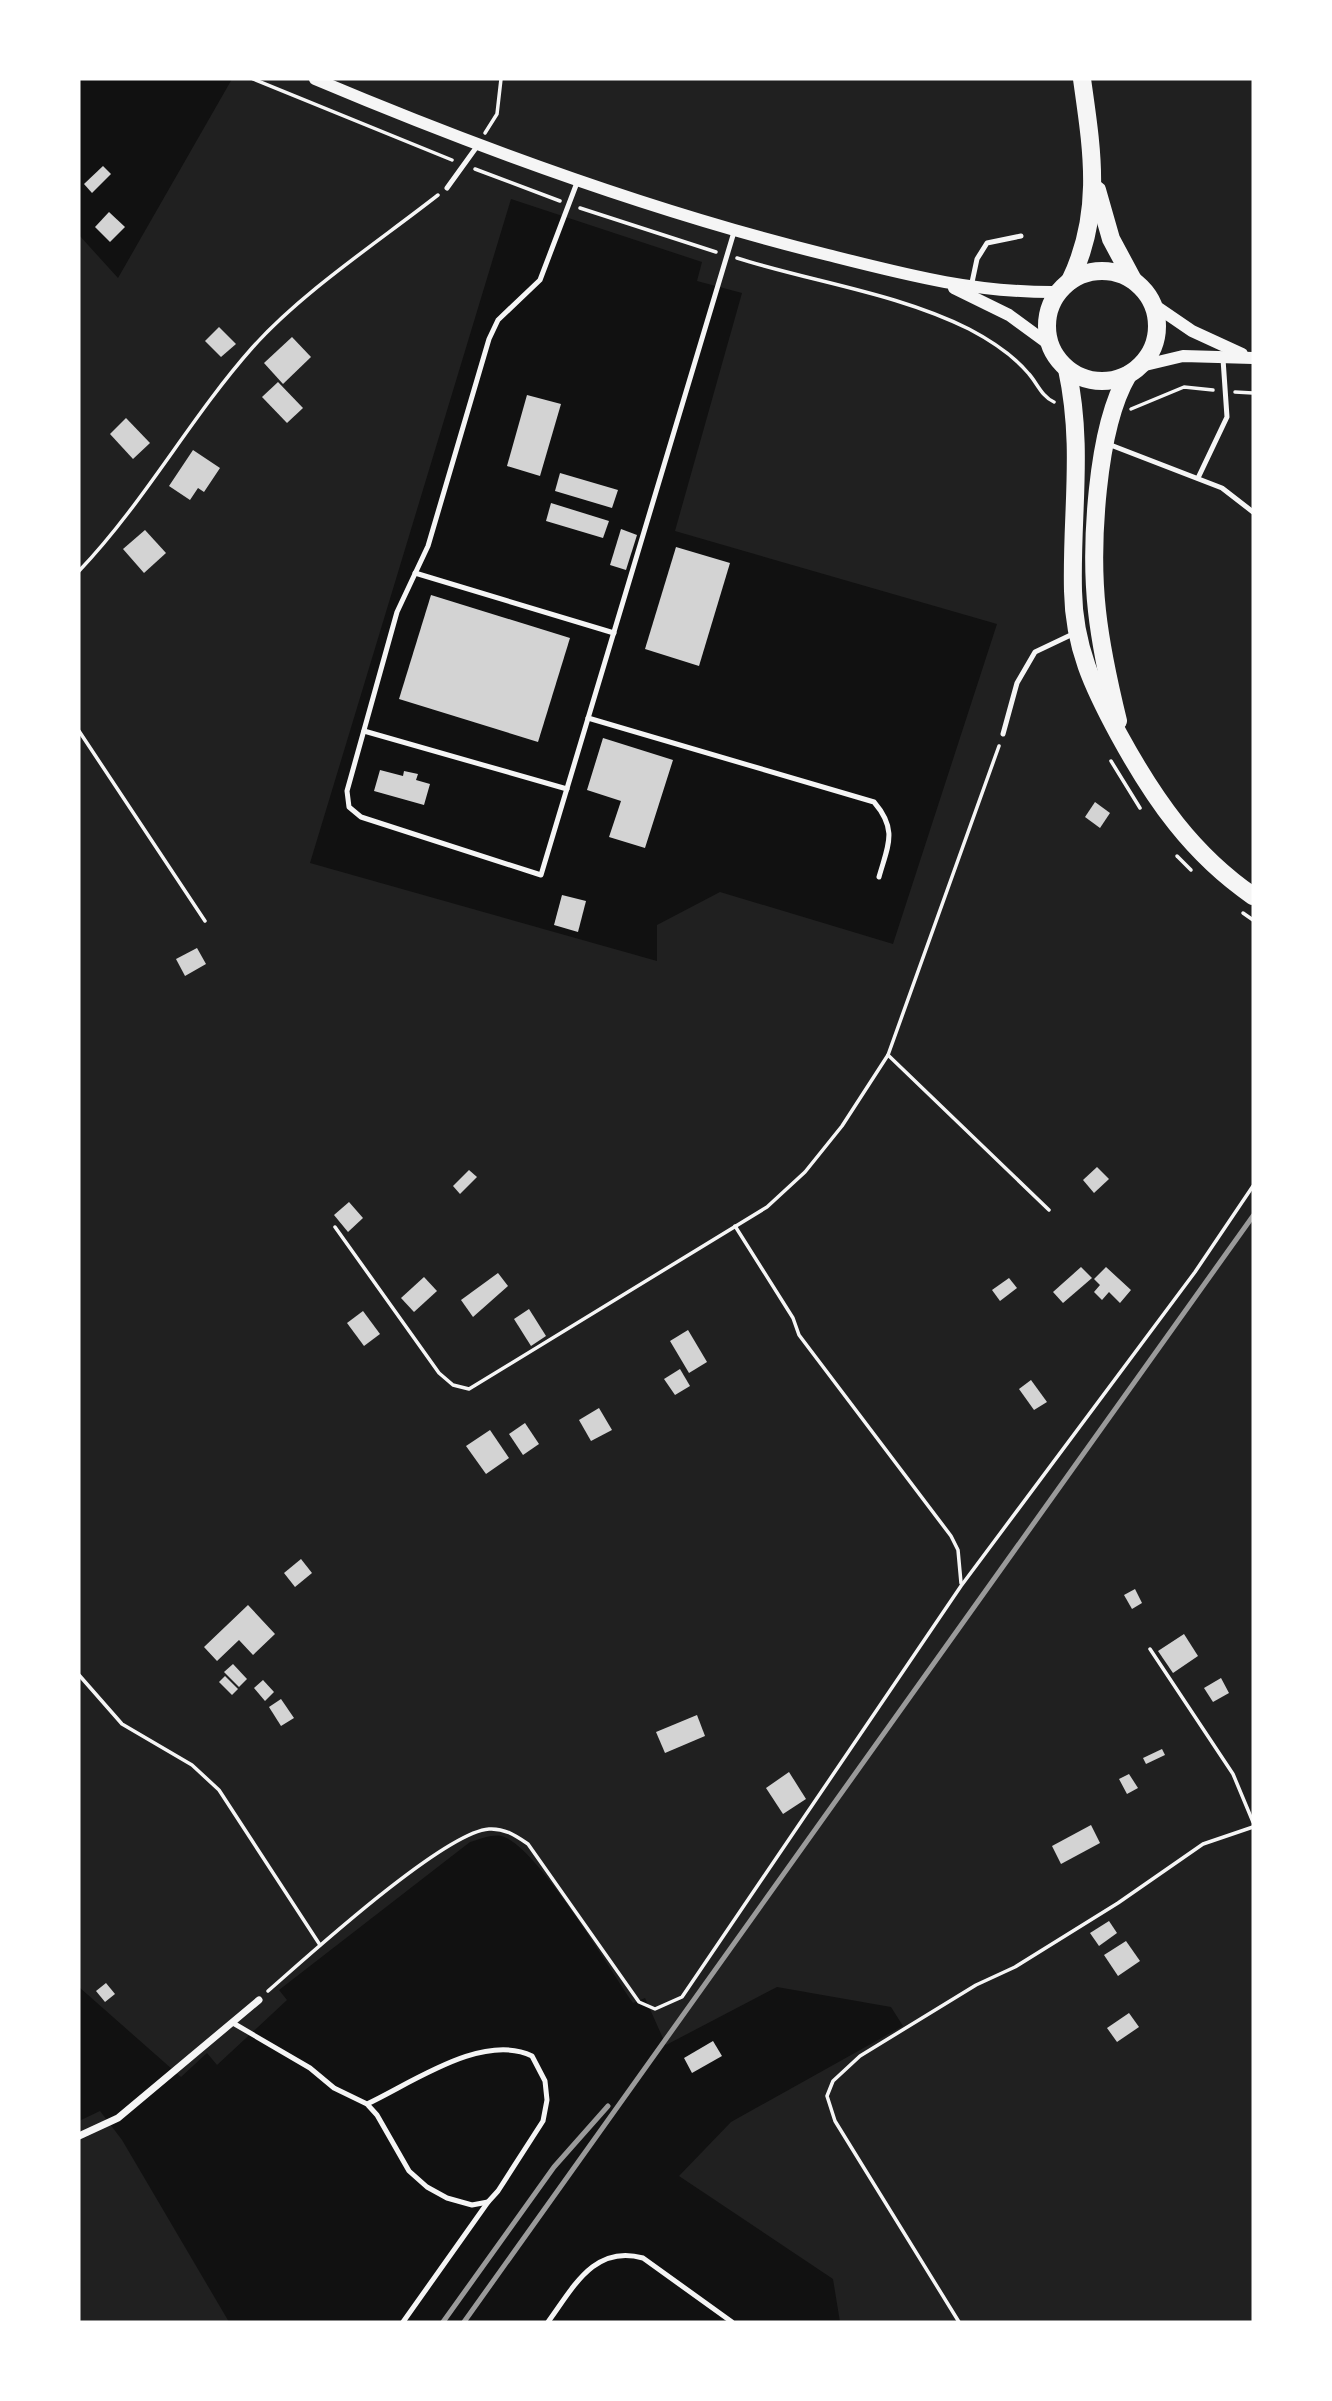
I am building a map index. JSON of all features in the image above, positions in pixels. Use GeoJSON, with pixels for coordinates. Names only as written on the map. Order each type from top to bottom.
{"type":"FeatureCollection","features":[{"type":"Feature","properties":{"kind":"main road"},"geometry":{"type":"LineString","coordinates":[[1082,79],[1094,181],[1111,239],[1133,280],[1154,305],[1157,321],[1156,338],[1115,397],[1105,443],[1098,501],[1096,609],[1122,741]]}},
{"type":"Feature","properties":{"kind":"main road"},"geometry":{"type":"LineString","coordinates":[[1094,181],[1083,251],[1048,315],[1050,345],[1068,369],[1076,410],[1078,444],[1073,593],[1076,632],[1090,681],[1157,802],[1193,846],[1253,896]]}},
{"type":"Feature","properties":{"kind":"main road"},"geometry":{"type":"LineString","coordinates":[[1064,287],[1085,273],[1101,271],[1118,273],[1133,280]]}},
{"type":"Feature","properties":{"kind":"main road"},"geometry":{"type":"LineString","coordinates":[[1068,369],[1097,381],[1134,370]]}},
{"type":"Feature","properties":{"kind":"street"},"geometry":{"type":"LineString","coordinates":[[316,79],[578,180],[734,232],[948,285],[1064,287]]}},
{"type":"Feature","properties":{"kind":"street"},"geometry":{"type":"LineString","coordinates":[[948,285],[1009,315],[1050,345]]}},
{"type":"Feature","properties":{"kind":"street"},"geometry":{"type":"LineString","coordinates":[[1154,305],[1192,331],[1251,357]]}},
{"type":"Feature","properties":{"kind":"street"},"geometry":{"type":"LineString","coordinates":[[1134,370],[1183,356],[1251,357]]}},
{"type":"Feature","properties":{"kind":"street"},"geometry":{"type":"LineString","coordinates":[[79,2136],[118,2118],[258,2000]]}},
{"type":"Feature","properties":{"kind":"lane"},"geometry":{"type":"LineString","coordinates":[[447,188],[480,143]]}},
{"type":"Feature","properties":{"kind":"lane"},"geometry":{"type":"LineString","coordinates":[[578,180],[540,280],[498,320],[489,339],[428,546],[397,612],[347,791],[349,807],[361,817],[541,875],[734,232]]}},
{"type":"Feature","properties":{"kind":"lane"},"geometry":{"type":"LineString","coordinates":[[971,287],[977,259],[987,243],[1021,236]]}},
{"type":"Feature","properties":{"kind":"lane"},"geometry":{"type":"LineString","coordinates":[[1198,478],[1227,417],[1223,357]]}},
{"type":"Feature","properties":{"kind":"lane"},"geometry":{"type":"LineString","coordinates":[[1105,443],[1222,488],[1253,512]]}},
{"type":"Feature","properties":{"kind":"lane"},"geometry":{"type":"LineString","coordinates":[[415,573],[614,633]]}},
{"type":"Feature","properties":{"kind":"lane"},"geometry":{"type":"LineString","coordinates":[[1003,734],[1017,683],[1035,652],[1076,632]]}},
{"type":"Feature","properties":{"kind":"lane"},"geometry":{"type":"LineString","coordinates":[[588,718],[874,802],[886,816],[891,834],[879,877]]}},
{"type":"Feature","properties":{"kind":"lane"},"geometry":{"type":"LineString","coordinates":[[364,730],[567,789]]}},
{"type":"Feature","properties":{"kind":"lane"},"geometry":{"type":"LineString","coordinates":[[233,2023],[310,2068],[334,2088],[367,2104],[377,2115],[409,2171],[427,2187],[447,2198],[472,2205],[488,2202]]}},
{"type":"Feature","properties":{"kind":"lane"},"geometry":{"type":"LineString","coordinates":[[367,2104],[476,2052],[505,2048],[532,2056],[545,2081],[547,2100],[542,2121],[403,2322]]}},
{"type":"Feature","properties":{"kind":"lane"},"geometry":{"type":"LineString","coordinates":[[548,2322],[585,2271],[597,2262],[626,2255],[643,2258],[732,2322]]}},
{"type":"Feature","properties":{"kind":"path"},"geometry":{"type":"LineString","coordinates":[[480,143],[496,114],[500,79]]}},
{"type":"Feature","properties":{"kind":"path"},"geometry":{"type":"LineString","coordinates":[[79,571],[154,476],[210,398],[255,345],[321,286],[447,188]]}},
{"type":"Feature","properties":{"kind":"path"},"geometry":{"type":"LineString","coordinates":[[901,303],[971,330],[1002,349],[1028,373],[1047,399],[1076,410]]}},
{"type":"Feature","properties":{"kind":"path"},"geometry":{"type":"LineString","coordinates":[[1110,417],[1184,387],[1253,393]]}},
{"type":"Feature","properties":{"kind":"path"},"geometry":{"type":"LineString","coordinates":[[79,731],[205,921]]}},
{"type":"Feature","properties":{"kind":"path"},"geometry":{"type":"LineString","coordinates":[[335,1227],[439,1373],[453,1385],[469,1389],[768,1207],[805,1172],[842,1126],[888,1055],[1003,734]]}},
{"type":"Feature","properties":{"kind":"path"},"geometry":{"type":"LineString","coordinates":[[888,1055],[1049,1210]]}},
{"type":"Feature","properties":{"kind":"path"},"geometry":{"type":"LineString","coordinates":[[258,2000],[320,1945],[407,1875],[468,1835],[488,1828],[508,1830],[528,1844],[639,2002],[655,2010],[682,1997],[961,1586],[1195,1272],[1253,1186]]}},
{"type":"Feature","properties":{"kind":"path"},"geometry":{"type":"LineString","coordinates":[[735,1226],[793,1318],[799,1335],[951,1536],[958,1550],[961,1586]]}},
{"type":"Feature","properties":{"kind":"path"},"geometry":{"type":"LineString","coordinates":[[1150,1649],[1233,1773],[1253,1822]]}},
{"type":"Feature","properties":{"kind":"path"},"geometry":{"type":"LineString","coordinates":[[79,1675],[122,1724],[192,1765],[219,1790],[320,1945]]}},
{"type":"Feature","properties":{"kind":"path"},"geometry":{"type":"LineString","coordinates":[[959,2322],[835,2121],[827,2096],[833,2081],[860,2056],[976,1984],[1015,1968],[1118,1903],[1203,1844],[1253,1827]]}},
{"type":"Feature","properties":{"kind":"shaded area"},"geometry":{"type":"Polygon","coordinates":[[[232,79],[1253,79],[1253,2322],[840,2322],[833,2279],[679,2176],[731,2122],[903,2026],[891,2007],[777,1987],[666,2045],[645,1998],[633,2003],[552,1883],[533,1860],[501,1836],[489,1836],[470,1842],[279,1990],[287,2000],[217,2065],[207,2053],[181,2077],[79,1987],[79,235],[118,278],[232,79]],[[511,199],[310,863],[657,961],[657,925],[720,892],[893,944],[997,624],[675,531],[742,293],[697,281],[702,262],[511,199]]]}},
{"type":"Feature","properties":{"kind":"shaded area"},"geometry":{"type":"Polygon","coordinates":[[[100,2111],[122,2140],[229,2322],[79,2322],[79,2121],[100,2111]]]}},
{"type":"Feature","properties":{"kind":"building"},"geometry":{"type":"Polygon","coordinates":[[[103,166],[111,174],[92,193],[84,184],[103,166]]]}},
{"type":"Feature","properties":{"kind":"building"},"geometry":{"type":"Polygon","coordinates":[[[109,212],[125,227],[110,242],[95,227],[109,212]]]}},
{"type":"Feature","properties":{"kind":"building"},"geometry":{"type":"Polygon","coordinates":[[[219,327],[236,344],[221,357],[205,341],[219,327]]]}},
{"type":"Feature","properties":{"kind":"building"},"geometry":{"type":"Polygon","coordinates":[[[292,337],[311,357],[283,384],[264,363],[292,337]]]}},
{"type":"Feature","properties":{"kind":"building"},"geometry":{"type":"Polygon","coordinates":[[[278,382],[303,408],[287,423],[262,397],[278,382]]]}},
{"type":"Feature","properties":{"kind":"building"},"geometry":{"type":"Polygon","coordinates":[[[527,395],[561,404],[540,476],[507,466],[527,395]]]}},
{"type":"Feature","properties":{"kind":"building"},"geometry":{"type":"Polygon","coordinates":[[[126,418],[150,443],[133,459],[110,434],[126,418]]]}},
{"type":"Feature","properties":{"kind":"building"},"geometry":{"type":"Polygon","coordinates":[[[193,450],[220,468],[204,492],[198,488],[190,500],[169,486],[193,450]]]}},
{"type":"Feature","properties":{"kind":"building"},"geometry":{"type":"Polygon","coordinates":[[[560,473],[618,490],[612,508],[555,491],[560,473]]]}},
{"type":"Feature","properties":{"kind":"building"},"geometry":{"type":"Polygon","coordinates":[[[551,503],[609,521],[603,538],[546,521],[551,503]]]}},
{"type":"Feature","properties":{"kind":"building"},"geometry":{"type":"Polygon","coordinates":[[[621,529],[637,535],[626,570],[610,565],[621,529]]]}},
{"type":"Feature","properties":{"kind":"building"},"geometry":{"type":"Polygon","coordinates":[[[145,530],[166,553],[144,573],[123,549],[145,530]]]}},
{"type":"Feature","properties":{"kind":"building"},"geometry":{"type":"Polygon","coordinates":[[[676,547],[730,563],[699,666],[645,649],[676,547]]]}},
{"type":"Feature","properties":{"kind":"building"},"geometry":{"type":"Polygon","coordinates":[[[431,595],[570,638],[538,742],[399,699],[431,595]]]}},
{"type":"Feature","properties":{"kind":"building"},"geometry":{"type":"Polygon","coordinates":[[[603,738],[673,760],[645,848],[609,837],[621,801],[587,790],[603,738]]]}},
{"type":"Feature","properties":{"kind":"building"},"geometry":{"type":"Polygon","coordinates":[[[380,770],[403,776],[404,771],[418,774],[416,780],[430,784],[424,805],[374,791],[380,770]]]}},
{"type":"Feature","properties":{"kind":"building"},"geometry":{"type":"Polygon","coordinates":[[[1095,802],[1110,813],[1100,828],[1085,817],[1095,802]]]}},
{"type":"Feature","properties":{"kind":"building"},"geometry":{"type":"Polygon","coordinates":[[[562,895],[586,901],[578,932],[554,925],[562,895]]]}},
{"type":"Feature","properties":{"kind":"building"},"geometry":{"type":"Polygon","coordinates":[[[197,948],[206,964],[185,976],[176,959],[197,948]]]}},
{"type":"Feature","properties":{"kind":"building"},"geometry":{"type":"Polygon","coordinates":[[[1097,1167],[1109,1179],[1094,1193],[1083,1180],[1097,1167]]]}},
{"type":"Feature","properties":{"kind":"building"},"geometry":{"type":"Polygon","coordinates":[[[469,1170],[477,1177],[460,1194],[453,1186],[469,1170]]]}},
{"type":"Feature","properties":{"kind":"building"},"geometry":{"type":"Polygon","coordinates":[[[349,1202],[363,1218],[348,1232],[334,1215],[349,1202]]]}},
{"type":"Feature","properties":{"kind":"building"},"geometry":{"type":"Polygon","coordinates":[[[1081,1267],[1092,1278],[1063,1303],[1053,1292],[1081,1267]]]}},
{"type":"Feature","properties":{"kind":"building"},"geometry":{"type":"Polygon","coordinates":[[[1106,1267],[1131,1290],[1120,1303],[1109,1292],[1102,1300],[1094,1292],[1100,1285],[1094,1279],[1106,1267]]]}},
{"type":"Feature","properties":{"kind":"building"},"geometry":{"type":"Polygon","coordinates":[[[498,1273],[508,1286],[473,1317],[461,1300],[498,1273]]]}},
{"type":"Feature","properties":{"kind":"building"},"geometry":{"type":"Polygon","coordinates":[[[424,1277],[437,1291],[414,1312],[401,1298],[424,1277]]]}},
{"type":"Feature","properties":{"kind":"building"},"geometry":{"type":"Polygon","coordinates":[[[1009,1278],[1017,1288],[1000,1301],[992,1290],[1009,1278]]]}},
{"type":"Feature","properties":{"kind":"building"},"geometry":{"type":"Polygon","coordinates":[[[529,1309],[546,1336],[531,1346],[514,1319],[529,1309]]]}},
{"type":"Feature","properties":{"kind":"building"},"geometry":{"type":"Polygon","coordinates":[[[363,1311],[380,1334],[364,1346],[347,1323],[363,1311]]]}},
{"type":"Feature","properties":{"kind":"building"},"geometry":{"type":"Polygon","coordinates":[[[688,1330],[707,1362],[689,1373],[670,1341],[688,1330]]]}},
{"type":"Feature","properties":{"kind":"building"},"geometry":{"type":"Polygon","coordinates":[[[680,1369],[690,1386],[675,1395],[664,1379],[680,1369]]]}},
{"type":"Feature","properties":{"kind":"building"},"geometry":{"type":"Polygon","coordinates":[[[1031,1380],[1047,1402],[1034,1410],[1019,1389],[1031,1380]]]}},
{"type":"Feature","properties":{"kind":"building"},"geometry":{"type":"Polygon","coordinates":[[[599,1408],[612,1430],[591,1441],[579,1420],[599,1408]]]}},
{"type":"Feature","properties":{"kind":"building"},"geometry":{"type":"Polygon","coordinates":[[[525,1423],[539,1444],[523,1455],[509,1434],[525,1423]]]}},
{"type":"Feature","properties":{"kind":"building"},"geometry":{"type":"Polygon","coordinates":[[[490,1430],[509,1458],[486,1474],[466,1446],[490,1430]]]}},
{"type":"Feature","properties":{"kind":"building"},"geometry":{"type":"Polygon","coordinates":[[[301,1559],[312,1573],[295,1587],[284,1573],[301,1559]]]}},
{"type":"Feature","properties":{"kind":"building"},"geometry":{"type":"Polygon","coordinates":[[[1135,1589],[1142,1603],[1132,1609],[1124,1595],[1135,1589]]]}},
{"type":"Feature","properties":{"kind":"building"},"geometry":{"type":"Polygon","coordinates":[[[248,1605],[275,1634],[253,1655],[239,1640],[217,1661],[204,1647],[248,1605]]]}},
{"type":"Feature","properties":{"kind":"building"},"geometry":{"type":"Polygon","coordinates":[[[1184,1634],[1198,1656],[1173,1673],[1158,1651],[1184,1634]]]}},
{"type":"Feature","properties":{"kind":"building"},"geometry":{"type":"Polygon","coordinates":[[[233,1664],[247,1679],[239,1687],[224,1672],[233,1664]]]}},
{"type":"Feature","properties":{"kind":"building"},"geometry":{"type":"Polygon","coordinates":[[[225,1676],[238,1689],[232,1695],[219,1682],[225,1676]]]}},
{"type":"Feature","properties":{"kind":"building"},"geometry":{"type":"Polygon","coordinates":[[[1221,1678],[1229,1693],[1213,1702],[1204,1688],[1221,1678]]]}},
{"type":"Feature","properties":{"kind":"building"},"geometry":{"type":"Polygon","coordinates":[[[263,1680],[274,1692],[265,1701],[254,1688],[263,1680]]]}},
{"type":"Feature","properties":{"kind":"building"},"geometry":{"type":"Polygon","coordinates":[[[281,1699],[294,1718],[281,1726],[269,1707],[281,1699]]]}},
{"type":"Feature","properties":{"kind":"building"},"geometry":{"type":"Polygon","coordinates":[[[697,1715],[705,1736],[665,1753],[656,1732],[697,1715]]]}},
{"type":"Feature","properties":{"kind":"building"},"geometry":{"type":"Polygon","coordinates":[[[1162,1749],[1165,1755],[1146,1764],[1143,1758],[1162,1749]]]}},
{"type":"Feature","properties":{"kind":"building"},"geometry":{"type":"Polygon","coordinates":[[[789,1772],[806,1799],[783,1814],[766,1788],[789,1772]]]}},
{"type":"Feature","properties":{"kind":"building"},"geometry":{"type":"Polygon","coordinates":[[[1129,1774],[1138,1788],[1127,1794],[1119,1779],[1129,1774]]]}},
{"type":"Feature","properties":{"kind":"building"},"geometry":{"type":"Polygon","coordinates":[[[1091,1825],[1100,1843],[1061,1864],[1052,1846],[1091,1825]]]}},
{"type":"Feature","properties":{"kind":"building"},"geometry":{"type":"Polygon","coordinates":[[[1109,1921],[1117,1933],[1099,1946],[1090,1933],[1109,1921]]]}},
{"type":"Feature","properties":{"kind":"building"},"geometry":{"type":"Polygon","coordinates":[[[1126,1941],[1140,1961],[1118,1976],[1104,1955],[1126,1941]]]}},
{"type":"Feature","properties":{"kind":"building"},"geometry":{"type":"Polygon","coordinates":[[[106,1983],[115,1994],[105,2002],[96,1991],[106,1983]]]}},
{"type":"Feature","properties":{"kind":"building"},"geometry":{"type":"Polygon","coordinates":[[[1129,2013],[1139,2027],[1117,2042],[1107,2028],[1129,2013]]]}},
{"type":"Feature","properties":{"kind":"building"},"geometry":{"type":"Polygon","coordinates":[[[713,2041],[722,2056],[692,2073],[684,2058],[713,2041]]]}},
{"type":"Feature","properties":{"kind":"railway"},"geometry":{"type":"LineString","coordinates":[[464,2322],[1253,1216]]}},
{"type":"Feature","properties":{"kind":"railway"},"geometry":{"type":"LineString","coordinates":[[443,2322],[554,2167],[608,2106]]}}]}
